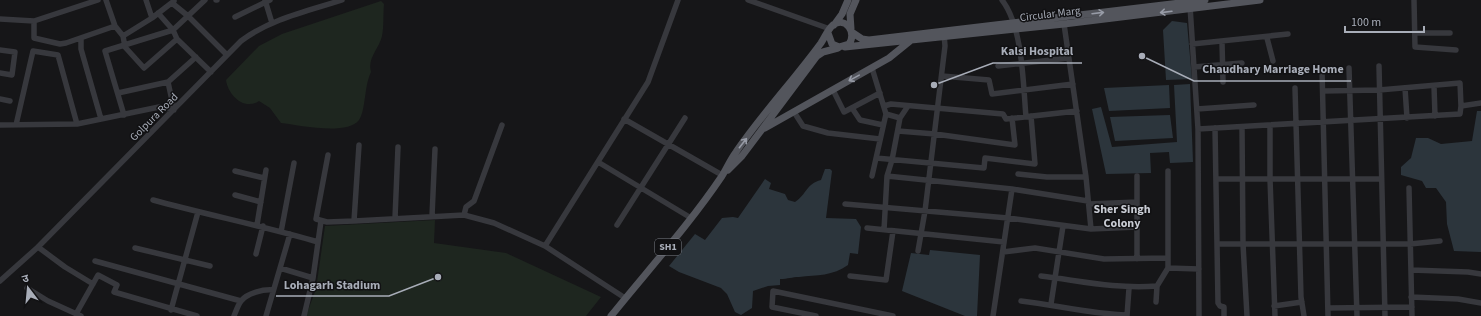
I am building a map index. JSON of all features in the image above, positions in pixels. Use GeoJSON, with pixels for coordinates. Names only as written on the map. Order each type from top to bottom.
{"type":"FeatureCollection","features":[{"type":"Feature","properties":{"kind":"main road"},"geometry":{"type":"LineString","coordinates":[[848,0],[842,14],[830,29],[832,44],[841,47],[849,44],[852,31],[850,14],[856,0]]}},
{"type":"Feature","properties":{"kind":"main road","name":"Circular Marg"},"geometry":{"type":"LineString","coordinates":[[1016,26],[1064,24],[1189,4],[1205,0]]}},
{"type":"Feature","properties":{"kind":"main road","name":"Circular Marg"},"geometry":{"type":"LineString","coordinates":[[852,31],[858,38],[869,40],[1016,26],[1189,4],[1260,0]]}},
{"type":"Feature","properties":{"kind":"main road"},"geometry":{"type":"LineString","coordinates":[[830,29],[842,23],[852,31]]}},
{"type":"Feature","properties":{"kind":"main road","name":"SH1"},"geometry":{"type":"LineString","coordinates":[[611,316],[691,218],[722,175],[736,152],[830,29]]}},
{"type":"Feature","properties":{"kind":"main road","name":"Circular Marg"},"geometry":{"type":"LineString","coordinates":[[841,47],[910,41],[944,34]]}},
{"type":"Feature","properties":{"kind":"main road"},"geometry":{"type":"LineString","coordinates":[[762,130],[889,58],[910,41]]}},
{"type":"Feature","properties":{"kind":"main road","name":"SH1"},"geometry":{"type":"LineString","coordinates":[[722,175],[742,156],[818,56],[823,52],[841,47]]}},
{"type":"Feature","properties":{"kind":"street"},"geometry":{"type":"LineString","coordinates":[[0,19],[34,21],[98,0]]}},
{"type":"Feature","properties":{"kind":"street"},"geometry":{"type":"LineString","coordinates":[[106,0],[116,26],[123,36],[125,46],[144,68],[177,39]]}},
{"type":"Feature","properties":{"kind":"street"},"geometry":{"type":"LineString","coordinates":[[146,0],[152,18]]}},
{"type":"Feature","properties":{"kind":"street"},"geometry":{"type":"LineString","coordinates":[[320,0],[322,6]]}},
{"type":"Feature","properties":{"kind":"street","name":"Golpura Road"},"geometry":{"type":"LineString","coordinates":[[0,281],[38,247],[227,56],[253,32],[272,23],[342,0]]}},
{"type":"Feature","properties":{"kind":"street"},"geometry":{"type":"LineString","coordinates":[[544,246],[648,82],[678,0]]}},
{"type":"Feature","properties":{"kind":"street"},"geometry":{"type":"LineString","coordinates":[[748,0],[830,29]]}},
{"type":"Feature","properties":{"kind":"street"},"geometry":{"type":"LineString","coordinates":[[1414,0],[1415,47],[1456,50]]}},
{"type":"Feature","properties":{"kind":"street"},"geometry":{"type":"LineString","coordinates":[[123,36],[152,18],[173,1],[227,56]]}},
{"type":"Feature","properties":{"kind":"street"},"geometry":{"type":"LineString","coordinates":[[124,115],[105,51],[174,30],[202,1]]}},
{"type":"Feature","properties":{"kind":"street"},"geometry":{"type":"LineString","coordinates":[[235,17],[267,1],[272,23]]}},
{"type":"Feature","properties":{"kind":"street"},"geometry":{"type":"LineString","coordinates":[[876,158],[984,168],[985,158],[1035,164],[1023,91],[1016,26],[1005,1]]}},
{"type":"Feature","properties":{"kind":"street"},"geometry":{"type":"LineString","coordinates":[[1189,4],[1198,129],[1199,316]]}},
{"type":"Feature","properties":{"kind":"street"},"geometry":{"type":"LineString","coordinates":[[158,13],[174,30],[177,39],[211,72]]}},
{"type":"Feature","properties":{"kind":"street"},"geometry":{"type":"LineString","coordinates":[[34,21],[34,38],[60,44],[116,26]]}},
{"type":"Feature","properties":{"kind":"street"},"geometry":{"type":"LineString","coordinates":[[1064,24],[1086,177],[1091,229]]}},
{"type":"Feature","properties":{"kind":"street"},"geometry":{"type":"LineString","coordinates":[[1415,33],[1450,34]]}},
{"type":"Feature","properties":{"kind":"street"},"geometry":{"type":"LineString","coordinates":[[918,251],[925,211],[942,76],[944,34]]}},
{"type":"Feature","properties":{"kind":"street"},"geometry":{"type":"LineString","coordinates":[[1192,44],[1267,38],[1288,34]]}},
{"type":"Feature","properties":{"kind":"street"},"geometry":{"type":"LineString","coordinates":[[81,38],[81,49],[101,119]]}},
{"type":"Feature","properties":{"kind":"street"},"geometry":{"type":"LineString","coordinates":[[1267,38],[1272,61]]}},
{"type":"Feature","properties":{"kind":"street"},"geometry":{"type":"LineString","coordinates":[[1222,42],[1223,82]]}},
{"type":"Feature","properties":{"kind":"street"},"geometry":{"type":"LineString","coordinates":[[0,50],[15,52],[12,75],[0,73]]}},
{"type":"Feature","properties":{"kind":"street"},"geometry":{"type":"LineString","coordinates":[[16,125],[33,51],[58,56],[77,124]]}},
{"type":"Feature","properties":{"kind":"street"},"geometry":{"type":"LineString","coordinates":[[118,93],[168,82],[196,57]]}},
{"type":"Feature","properties":{"kind":"street"},"geometry":{"type":"LineString","coordinates":[[998,66],[1069,58]]}},
{"type":"Feature","properties":{"kind":"street"},"geometry":{"type":"LineString","coordinates":[[1194,67],[1242,63]]}},
{"type":"Feature","properties":{"kind":"street"},"geometry":{"type":"LineString","coordinates":[[1379,66],[1385,316]]}},
{"type":"Feature","properties":{"kind":"street"},"geometry":{"type":"LineString","coordinates":[[872,68],[886,114],[872,176]]}},
{"type":"Feature","properties":{"kind":"street"},"geometry":{"type":"LineString","coordinates":[[1350,68],[1357,316]]}},
{"type":"Feature","properties":{"kind":"street"},"geometry":{"type":"LineString","coordinates":[[1322,70],[1328,244],[1328,316]]}},
{"type":"Feature","properties":{"kind":"street"},"geometry":{"type":"LineString","coordinates":[[942,76],[989,80],[992,94],[1073,84]]}},
{"type":"Feature","properties":{"kind":"street"},"geometry":{"type":"LineString","coordinates":[[0,125],[77,124],[159,107],[174,110],[168,82]]}},
{"type":"Feature","properties":{"kind":"street"},"geometry":{"type":"LineString","coordinates":[[1198,129],[1380,120],[1460,114],[1460,83],[1379,90],[1323,91]]}},
{"type":"Feature","properties":{"kind":"street"},"geometry":{"type":"LineString","coordinates":[[1434,86],[1435,116]]}},
{"type":"Feature","properties":{"kind":"street"},"geometry":{"type":"LineString","coordinates":[[1295,88],[1302,302],[1304,316]]}},
{"type":"Feature","properties":{"kind":"street"},"geometry":{"type":"LineString","coordinates":[[1405,88],[1407,118]]}},
{"type":"Feature","properties":{"kind":"street"},"geometry":{"type":"LineString","coordinates":[[833,90],[844,112],[880,93]]}},
{"type":"Feature","properties":{"kind":"street"},"geometry":{"type":"LineString","coordinates":[[0,99],[10,101]]}},
{"type":"Feature","properties":{"kind":"street"},"geometry":{"type":"LineString","coordinates":[[1461,106],[1481,103]]}},
{"type":"Feature","properties":{"kind":"street"},"geometry":{"type":"LineString","coordinates":[[884,106],[892,104],[938,107],[1003,114],[1006,119],[1077,111]]}},
{"type":"Feature","properties":{"kind":"street"},"geometry":{"type":"LineString","coordinates":[[1196,109],[1254,105]]}},
{"type":"Feature","properties":{"kind":"street"},"geometry":{"type":"LineString","coordinates":[[884,230],[887,176],[892,160],[900,118],[908,106]]}},
{"type":"Feature","properties":{"kind":"street"},"geometry":{"type":"LineString","coordinates":[[852,108],[860,120],[883,125]]}},
{"type":"Feature","properties":{"kind":"street"},"geometry":{"type":"LineString","coordinates":[[794,112],[803,126],[828,133],[880,138]]}},
{"type":"Feature","properties":{"kind":"street"},"geometry":{"type":"LineString","coordinates":[[886,114],[900,118]]}},
{"type":"Feature","properties":{"kind":"street"},"geometry":{"type":"LineString","coordinates":[[617,225],[685,118]]}},
{"type":"Feature","properties":{"kind":"street"},"geometry":{"type":"LineString","coordinates":[[898,131],[935,134],[1015,145],[1012,118]]}},
{"type":"Feature","properties":{"kind":"street"},"geometry":{"type":"LineString","coordinates":[[624,119],[722,175]]}},
{"type":"Feature","properties":{"kind":"street"},"geometry":{"type":"LineString","coordinates":[[464,214],[466,207],[474,201],[502,125]]}},
{"type":"Feature","properties":{"kind":"street"},"geometry":{"type":"LineString","coordinates":[[1270,126],[1270,179],[1275,316]]}},
{"type":"Feature","properties":{"kind":"street"},"geometry":{"type":"LineString","coordinates":[[1242,127],[1243,244],[1247,316]]}},
{"type":"Feature","properties":{"kind":"street"},"geometry":{"type":"LineString","coordinates":[[1215,128],[1218,303],[1220,306],[1224,307],[1224,316]]}},
{"type":"Feature","properties":{"kind":"street"},"geometry":{"type":"LineString","coordinates":[[354,221],[358,145]]}},
{"type":"Feature","properties":{"kind":"street"},"geometry":{"type":"LineString","coordinates":[[395,218],[398,147]]}},
{"type":"Feature","properties":{"kind":"street"},"geometry":{"type":"LineString","coordinates":[[432,216],[435,148]]}},
{"type":"Feature","properties":{"kind":"street"},"geometry":{"type":"LineString","coordinates":[[328,155],[316,220],[354,221],[464,214],[494,223],[544,246],[625,298]]}},
{"type":"Feature","properties":{"kind":"street"},"geometry":{"type":"LineString","coordinates":[[598,162],[691,218]]}},
{"type":"Feature","properties":{"kind":"street"},"geometry":{"type":"LineString","coordinates":[[281,232],[294,163]]}},
{"type":"Feature","properties":{"kind":"street"},"geometry":{"type":"LineString","coordinates":[[256,254],[260,226],[260,202],[266,170]]}},
{"type":"Feature","properties":{"kind":"street"},"geometry":{"type":"LineString","coordinates":[[235,171],[264,178]]}},
{"type":"Feature","properties":{"kind":"street"},"geometry":{"type":"LineString","coordinates":[[1156,302],[1157,286],[1168,268],[1168,171]]}},
{"type":"Feature","properties":{"kind":"street"},"geometry":{"type":"LineString","coordinates":[[1018,174],[1047,177],[1086,177]]}},
{"type":"Feature","properties":{"kind":"street"},"geometry":{"type":"LineString","coordinates":[[887,176],[1012,189],[1088,202],[1137,202]]}},
{"type":"Feature","properties":{"kind":"street"},"geometry":{"type":"LineString","coordinates":[[1137,176],[1138,259]]}},
{"type":"Feature","properties":{"kind":"street"},"geometry":{"type":"LineString","coordinates":[[1216,179],[1382,179]]}},
{"type":"Feature","properties":{"kind":"street"},"geometry":{"type":"LineString","coordinates":[[1410,188],[1412,316]]}},
{"type":"Feature","properties":{"kind":"street"},"geometry":{"type":"LineString","coordinates":[[993,316],[1012,189]]}},
{"type":"Feature","properties":{"kind":"street"},"geometry":{"type":"LineString","coordinates":[[235,195],[260,202]]}},
{"type":"Feature","properties":{"kind":"street"},"geometry":{"type":"LineString","coordinates":[[153,200],[318,242]]}},
{"type":"Feature","properties":{"kind":"street"},"geometry":{"type":"LineString","coordinates":[[845,204],[1008,218],[1091,229],[1137,227]]}},
{"type":"Feature","properties":{"kind":"street"},"geometry":{"type":"LineString","coordinates":[[171,310],[198,212]]}},
{"type":"Feature","properties":{"kind":"street"},"geometry":{"type":"LineString","coordinates":[[304,316],[313,278],[321,221]]}},
{"type":"Feature","properties":{"kind":"street"},"geometry":{"type":"LineString","coordinates":[[1052,304],[1063,226]]}},
{"type":"Feature","properties":{"kind":"street"},"geometry":{"type":"LineString","coordinates":[[867,228],[1004,242]]}},
{"type":"Feature","properties":{"kind":"street"},"geometry":{"type":"LineString","coordinates":[[850,276],[886,280],[893,231]]}},
{"type":"Feature","properties":{"kind":"street"},"geometry":{"type":"LineString","coordinates":[[266,316],[290,234]]}},
{"type":"Feature","properties":{"kind":"street"},"geometry":{"type":"LineString","coordinates":[[1217,244],[1410,244],[1440,241]]}},
{"type":"Feature","properties":{"kind":"street"},"geometry":{"type":"LineString","coordinates":[[38,247],[65,268],[93,284]]}},
{"type":"Feature","properties":{"kind":"street"},"geometry":{"type":"LineString","coordinates":[[135,248],[210,266]]}},
{"type":"Feature","properties":{"kind":"street"},"geometry":{"type":"LineString","coordinates":[[1003,252],[1035,248],[1104,259],[1168,258]]}},
{"type":"Feature","properties":{"kind":"street"},"geometry":{"type":"LineString","coordinates":[[95,261],[241,301]]}},
{"type":"Feature","properties":{"kind":"street"},"geometry":{"type":"LineString","coordinates":[[280,268],[313,278]]}},
{"type":"Feature","properties":{"kind":"street"},"geometry":{"type":"LineString","coordinates":[[1168,268],[1199,269]]}},
{"type":"Feature","properties":{"kind":"street"},"geometry":{"type":"LineString","coordinates":[[1411,270],[1481,274]]}},
{"type":"Feature","properties":{"kind":"street"},"geometry":{"type":"LineString","coordinates":[[27,288],[48,301],[79,315],[98,275],[117,285],[114,292],[171,310],[196,316]]}},
{"type":"Feature","properties":{"kind":"street"},"geometry":{"type":"LineString","coordinates":[[1041,276],[1129,288],[1157,286]]}},
{"type":"Feature","properties":{"kind":"street"},"geometry":{"type":"LineString","coordinates":[[1021,301],[1052,304],[1081,313],[1127,316],[1129,288]]}},
{"type":"Feature","properties":{"kind":"street"},"geometry":{"type":"LineString","coordinates":[[234,316],[241,301],[264,289],[273,290]]}},
{"type":"Feature","properties":{"kind":"street"},"geometry":{"type":"LineString","coordinates":[[816,316],[772,307],[773,292],[893,316]]}},
{"type":"Feature","properties":{"kind":"street"},"geometry":{"type":"LineString","coordinates":[[1412,297],[1458,299],[1481,303]]}},
{"type":"Feature","properties":{"kind":"street"},"geometry":{"type":"LineString","coordinates":[[1274,306],[1302,302]]}},
{"type":"Feature","properties":{"kind":"street"},"geometry":{"type":"LineString","coordinates":[[1328,308],[1412,307]]}},
{"type":"Feature","properties":{"kind":"shaded area"},"geometry":{"type":"Polygon","coordinates":[[[381,1],[384,4],[381,41],[372,58],[370,67],[371,72],[367,84],[361,116],[353,125],[334,129],[281,123],[270,108],[259,101],[253,104],[242,103],[233,96],[227,86],[226,80],[259,46],[282,34],[381,1]]]}},
{"type":"Feature","properties":{"kind":"shaded area"},"geometry":{"type":"Polygon","coordinates":[[[1172,21],[1187,23],[1192,79],[1166,80],[1163,30],[1172,21]]]}},
{"type":"Feature","properties":{"kind":"shaded area"},"geometry":{"type":"Polygon","coordinates":[[[1190,84],[1193,162],[1170,163],[1169,152],[1150,153],[1151,173],[1106,174],[1092,109],[1101,107],[1112,147],[1177,142],[1174,85],[1190,84]]]}},
{"type":"Feature","properties":{"kind":"shaded area"},"geometry":{"type":"Polygon","coordinates":[[[1169,85],[1170,108],[1109,111],[1104,88],[1169,85]]]}},
{"type":"Feature","properties":{"kind":"shaded area"},"geometry":{"type":"Polygon","coordinates":[[[1477,111],[1481,111],[1481,252],[1454,251],[1447,224],[1446,202],[1436,188],[1426,188],[1422,181],[1401,175],[1401,167],[1411,158],[1416,138],[1428,138],[1441,144],[1472,141],[1477,111]]]}},
{"type":"Feature","properties":{"kind":"shaded area"},"geometry":{"type":"Polygon","coordinates":[[[1170,115],[1173,138],[1115,141],[1110,117],[1170,115]]]}},
{"type":"Feature","properties":{"kind":"shaded area"},"geometry":{"type":"Polygon","coordinates":[[[825,169],[830,169],[832,171],[826,218],[856,219],[861,227],[858,254],[850,253],[848,265],[842,269],[825,274],[780,279],[780,285],[768,286],[753,291],[752,308],[741,315],[735,312],[727,294],[721,288],[679,272],[669,266],[695,234],[705,240],[722,218],[738,218],[765,179],[771,183],[769,189],[785,194],[788,200],[795,202],[812,184],[821,180],[825,169]]]}},
{"type":"Feature","properties":{"kind":"shaded area"},"geometry":{"type":"Polygon","coordinates":[[[435,220],[434,243],[506,253],[601,297],[586,316],[306,316],[316,289],[325,226],[435,220]]]}},
{"type":"Feature","properties":{"kind":"shaded area"},"geometry":{"type":"Polygon","coordinates":[[[930,250],[980,255],[977,316],[965,316],[902,291],[911,253],[929,255],[930,250]]]}},
{"type":"Feature","properties":{"kind":"place","name":"Chaudhary Marriage Home"},"geometry":{"type":"Point","coordinates":[1142,56]}},
{"type":"Feature","properties":{"kind":"place","name":"Kalsi Hospital"},"geometry":{"type":"Point","coordinates":[934,85]}},
{"type":"Feature","properties":{"kind":"place","name":"Lohagarh Stadium"},"geometry":{"type":"Point","coordinates":[438,277]}},
{"type":"Feature","properties":{"kind":"district","name":"Sher Singh Colony"},"geometry":{"type":"Point","coordinates":[1122,216]}}]}
